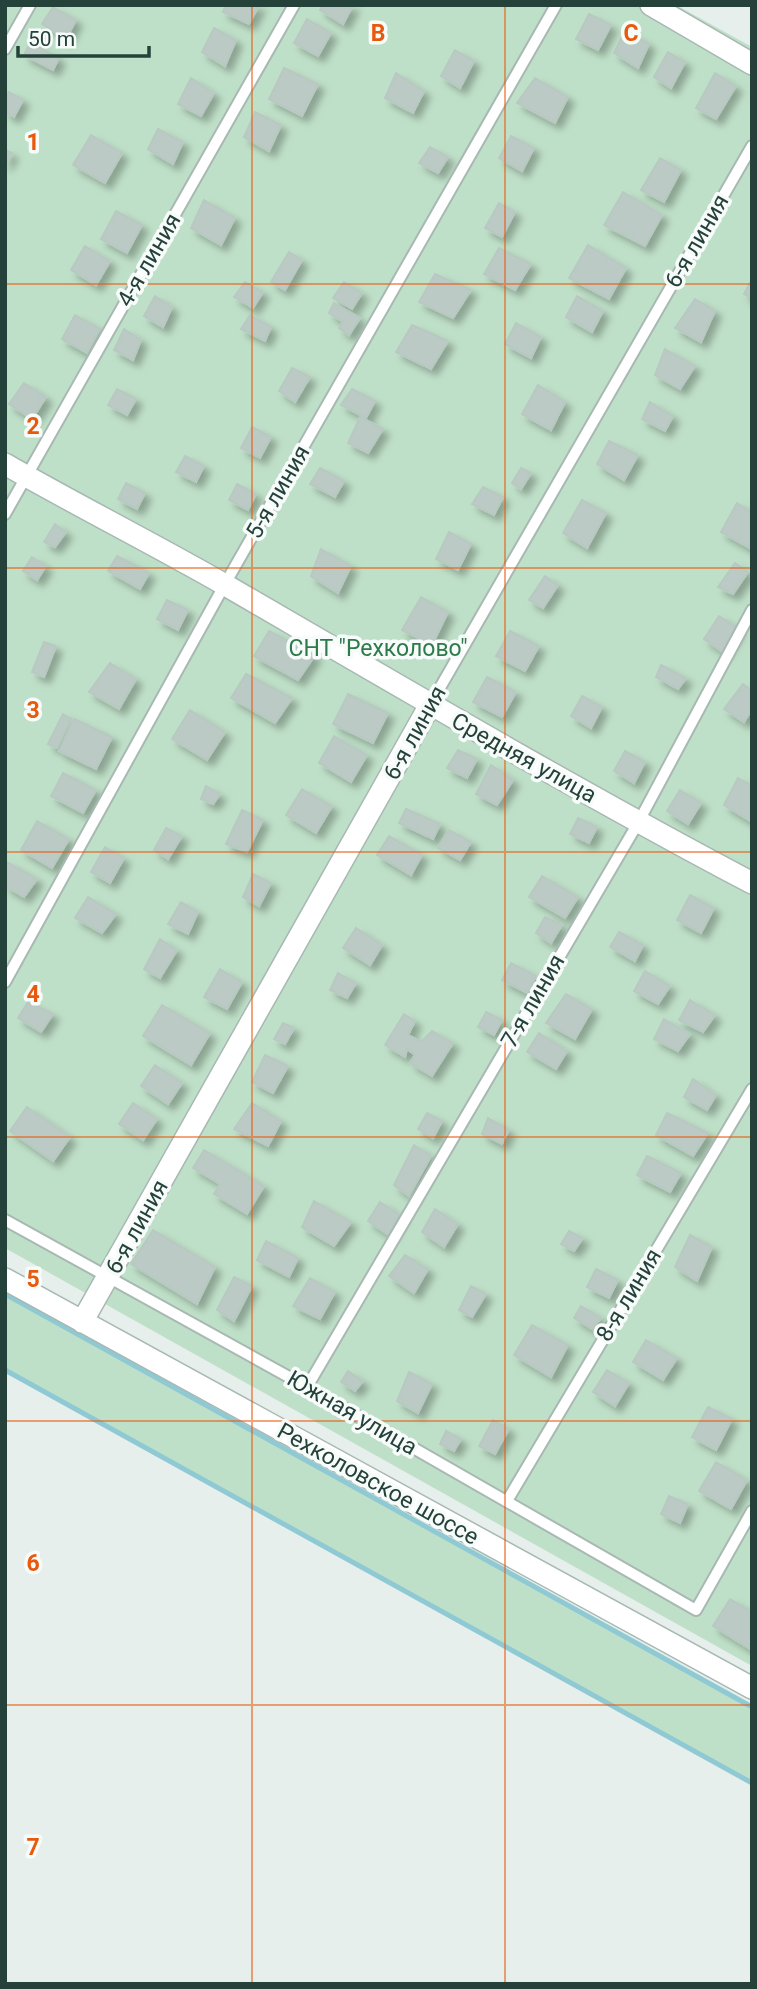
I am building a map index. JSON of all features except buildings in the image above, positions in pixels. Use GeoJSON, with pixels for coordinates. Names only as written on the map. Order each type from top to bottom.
{"type":"FeatureCollection","features":[{"type":"Feature","properties":{"kind":"street"},"geometry":{"type":"LineString","coordinates":[[651,5],[752,64]]}},
{"type":"Feature","properties":{"kind":"street","name":"Средняя улица"},"geometry":{"type":"LineString","coordinates":[[5,464],[225,584],[430,705],[752,883]]}},
{"type":"Feature","properties":{"kind":"street","name":"6-я линия"},"geometry":{"type":"LineString","coordinates":[[82,1322],[430,705]]}},
{"type":"Feature","properties":{"kind":"street","name":"Рехколовское шоссе"},"geometry":{"type":"LineString","coordinates":[[5,1279],[752,1688]]}},
{"type":"Feature","properties":{"kind":"lane"},"geometry":{"type":"LineString","coordinates":[[5,50],[30,5]]}},
{"type":"Feature","properties":{"kind":"lane","name":"4-я линия"},"geometry":{"type":"LineString","coordinates":[[5,514],[294,5]]}},
{"type":"Feature","properties":{"kind":"lane","name":"5-я линия"},"geometry":{"type":"LineString","coordinates":[[5,982],[225,584],[556,5]]}},
{"type":"Feature","properties":{"kind":"lane","name":"6-я линия"},"geometry":{"type":"LineString","coordinates":[[430,705],[752,146]]}},
{"type":"Feature","properties":{"kind":"lane","name":"7-я линия"},"geometry":{"type":"LineString","coordinates":[[307,1387],[638,822],[752,610]]}},
{"type":"Feature","properties":{"kind":"lane","name":"8-я линия"},"geometry":{"type":"LineString","coordinates":[[507,1501],[752,1089]]}},
{"type":"Feature","properties":{"kind":"lane","name":"Южная улица"},"geometry":{"type":"LineString","coordinates":[[5,1220],[307,1387],[696,1610],[752,1511]]}},
{"type":"Feature","properties":{"kind":"green space","name":"СНТ \"Рехколово\""},"geometry":{"type":"Polygon","coordinates":[[[5,5],[676,5],[752,47],[752,1666],[5,1248],[5,5]]]}},
{"type":"Feature","properties":{"kind":"green space"},"geometry":{"type":"Polygon","coordinates":[[[5,1294],[752,1707],[752,1783],[5,1370],[5,1294]]]}},
{"type":"Feature","properties":{"kind":"waterway"},"geometry":{"type":"LineString","coordinates":[[5,1294],[752,1707]]}},
{"type":"Feature","properties":{"kind":"waterway"},"geometry":{"type":"LineString","coordinates":[[5,1370],[752,1783]]}}]}
